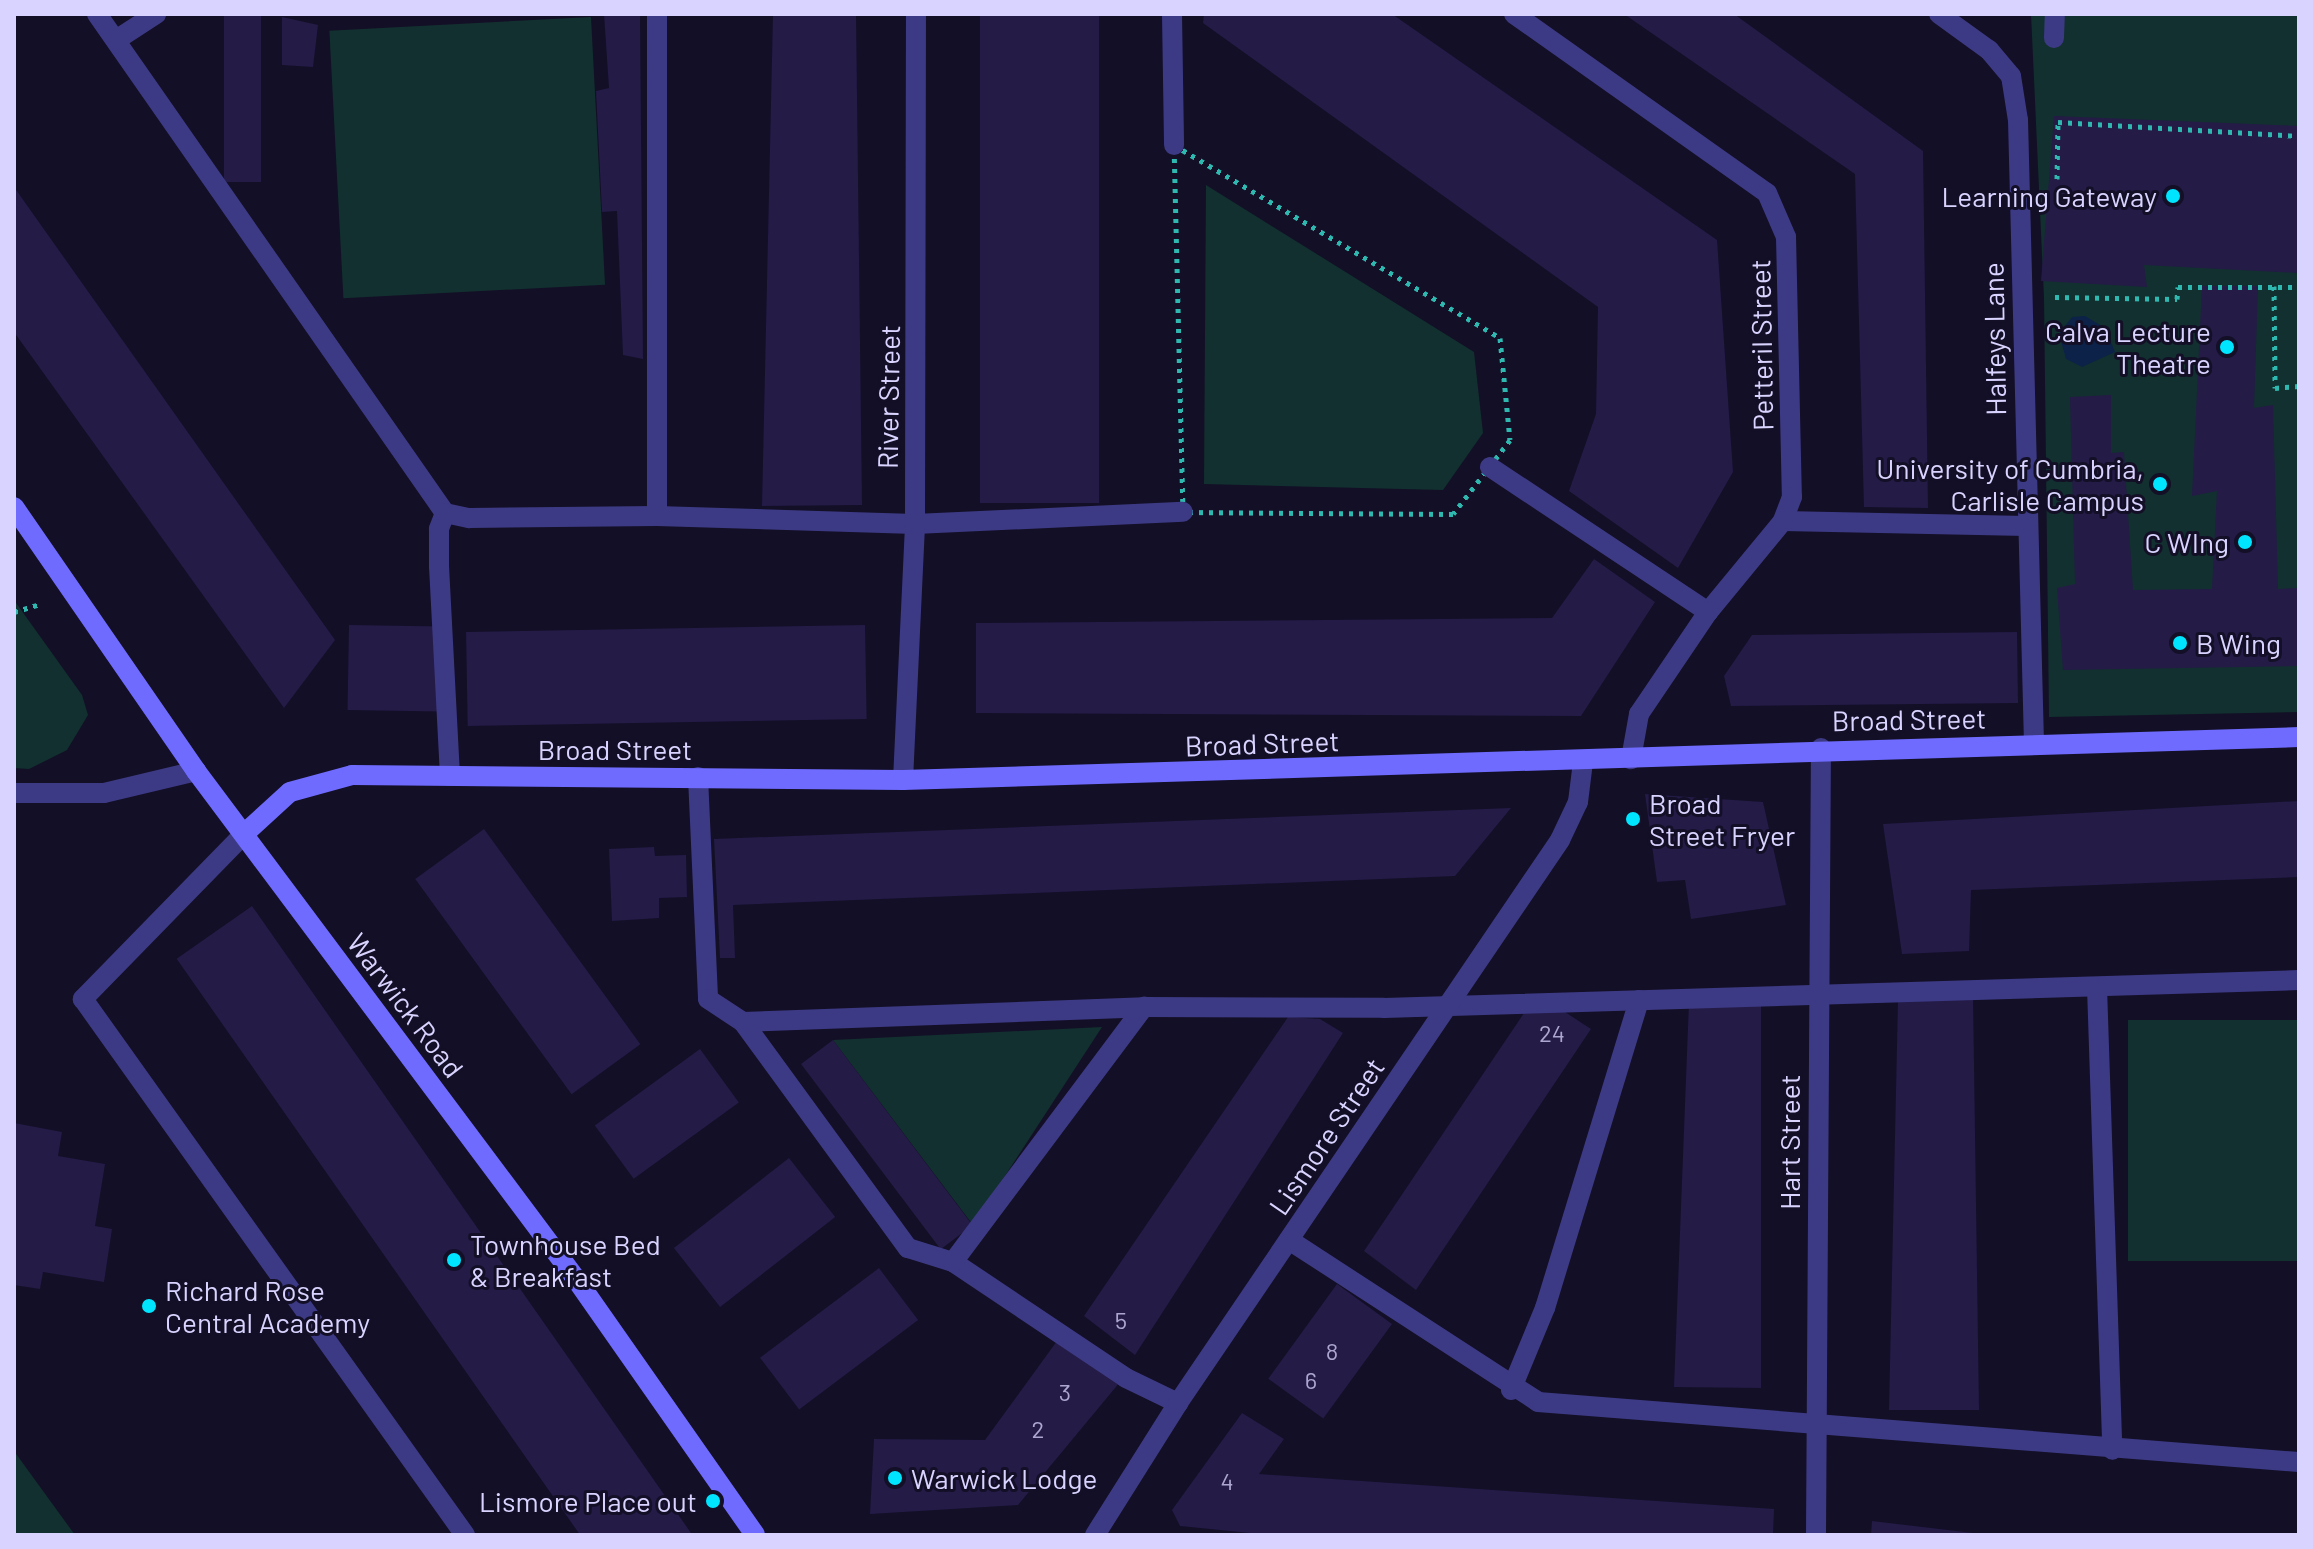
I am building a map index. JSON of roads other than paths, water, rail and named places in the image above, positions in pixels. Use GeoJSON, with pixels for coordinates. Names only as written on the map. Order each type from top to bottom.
{"type":"FeatureCollection","features":[{"type":"Feature","properties":{"kind":"street"},"geometry":{"type":"LineString","coordinates":[[97,14],[445,513],[439,566],[450,776]]}},
{"type":"Feature","properties":{"kind":"street"},"geometry":{"type":"LineString","coordinates":[[116,40],[156,14]]}},
{"type":"Feature","properties":{"kind":"street"},"geometry":{"type":"LineString","coordinates":[[657,14],[657,516]]}},
{"type":"Feature","properties":{"kind":"street","name":"River Street"},"geometry":{"type":"LineString","coordinates":[[903,780],[915,524],[916,14]]}},
{"type":"Feature","properties":{"kind":"street"},"geometry":{"type":"LineString","coordinates":[[1172,14],[1174,145]]}},
{"type":"Feature","properties":{"kind":"street","name":"Petteril Street"},"geometry":{"type":"LineString","coordinates":[[1514,14],[1767,193],[1786,237],[1790,270],[1792,497],[1783,521],[1708,612],[1639,714],[1631,759]]}},
{"type":"Feature","properties":{"kind":"street","name":"Halfeys Lane"},"geometry":{"type":"LineString","coordinates":[[1939,14],[1989,50],[2011,76],[2018,120],[2026,526],[2034,744]]}},
{"type":"Feature","properties":{"kind":"street"},"geometry":{"type":"LineString","coordinates":[[2054,38],[2055,14]]}},
{"type":"Feature","properties":{"kind":"street"},"geometry":{"type":"LineString","coordinates":[[1490,467],[1708,612]]}},
{"type":"Feature","properties":{"kind":"street","name":"Warwick Road"},"geometry":{"type":"LineString","coordinates":[[14,507],[196,771],[576,1279],[755,1535]]}},
{"type":"Feature","properties":{"kind":"street"},"geometry":{"type":"LineString","coordinates":[[445,513],[469,518],[657,516],[915,524],[1183,512]]}},
{"type":"Feature","properties":{"kind":"street"},"geometry":{"type":"LineString","coordinates":[[1783,521],[2026,526]]}},
{"type":"Feature","properties":{"kind":"street","name":"Broad Street"},"geometry":{"type":"LineString","coordinates":[[244,834],[290,792],[352,775],[903,780],[1583,762],[1821,748],[2299,737]]}},
{"type":"Feature","properties":{"kind":"street","name":"Hart Street"},"geometry":{"type":"LineString","coordinates":[[1816,1535],[1817,995],[1821,748]]}},
{"type":"Feature","properties":{"kind":"street","name":"Lismore Street"},"geometry":{"type":"LineString","coordinates":[[1095,1535],[1178,1403],[1560,840],[1578,802],[1583,762]]}},
{"type":"Feature","properties":{"kind":"street"},"geometry":{"type":"LineString","coordinates":[[14,793],[104,793],[196,771]]}},
{"type":"Feature","properties":{"kind":"street"},"geometry":{"type":"LineString","coordinates":[[698,777],[708,999],[743,1022],[908,1248],[953,1262],[1126,1378],[1178,1403]]}},
{"type":"Feature","properties":{"kind":"street"},"geometry":{"type":"LineString","coordinates":[[244,834],[83,999],[465,1535]]}},
{"type":"Feature","properties":{"kind":"street"},"geometry":{"type":"LineString","coordinates":[[743,1022],[1144,1007],[1639,1000],[2299,980]]}},
{"type":"Feature","properties":{"kind":"street"},"geometry":{"type":"LineString","coordinates":[[2097,987],[2112,1450]]}},
{"type":"Feature","properties":{"kind":"street"},"geometry":{"type":"LineString","coordinates":[[1511,1390],[1545,1308],[1639,1000]]}},
{"type":"Feature","properties":{"kind":"street"},"geometry":{"type":"LineString","coordinates":[[953,1262],[1144,1007]]}},
{"type":"Feature","properties":{"kind":"street"},"geometry":{"type":"LineString","coordinates":[[1289,1240],[1511,1390],[1538,1402],[1818,1427],[2299,1462]]}},
{"type":"Feature","properties":{"kind":"water"},"geometry":{"type":"Polygon","coordinates":[[[2085,316],[2105,328],[2115,352],[2082,367],[2066,359],[2059,334],[2072,317],[2085,316]]]}},
{"type":"Feature","properties":{"kind":"place","name":"Learning Gateway"},"geometry":{"type":"Point","coordinates":[2173,196]}},
{"type":"Feature","properties":{"kind":"place","name":"Calva Lecture Theatre"},"geometry":{"type":"Point","coordinates":[2227,347]}},
{"type":"Feature","properties":{"kind":"place","name":"University of Cumbria, Carlisle Campus"},"geometry":{"type":"Point","coordinates":[2160,484]}},
{"type":"Feature","properties":{"kind":"place","name":"C WIng"},"geometry":{"type":"Point","coordinates":[2245,542]}},
{"type":"Feature","properties":{"kind":"place","name":"B Wing"},"geometry":{"type":"Point","coordinates":[2180,643]}},
{"type":"Feature","properties":{"kind":"place","name":"Broad Street Fryer"},"geometry":{"type":"Point","coordinates":[1633,819]}},
{"type":"Feature","properties":{"kind":"place","name":"Townhouse Bed & Breakfast"},"geometry":{"type":"Point","coordinates":[454,1260]}},
{"type":"Feature","properties":{"kind":"place","name":"Richard Rose Central Academy"},"geometry":{"type":"Point","coordinates":[149,1306]}},
{"type":"Feature","properties":{"kind":"place","name":"Warwick Lodge"},"geometry":{"type":"Point","coordinates":[895,1478]}},
{"type":"Feature","properties":{"kind":"place","name":"Lismore Place out"},"geometry":{"type":"Point","coordinates":[713,1501]}}]}
